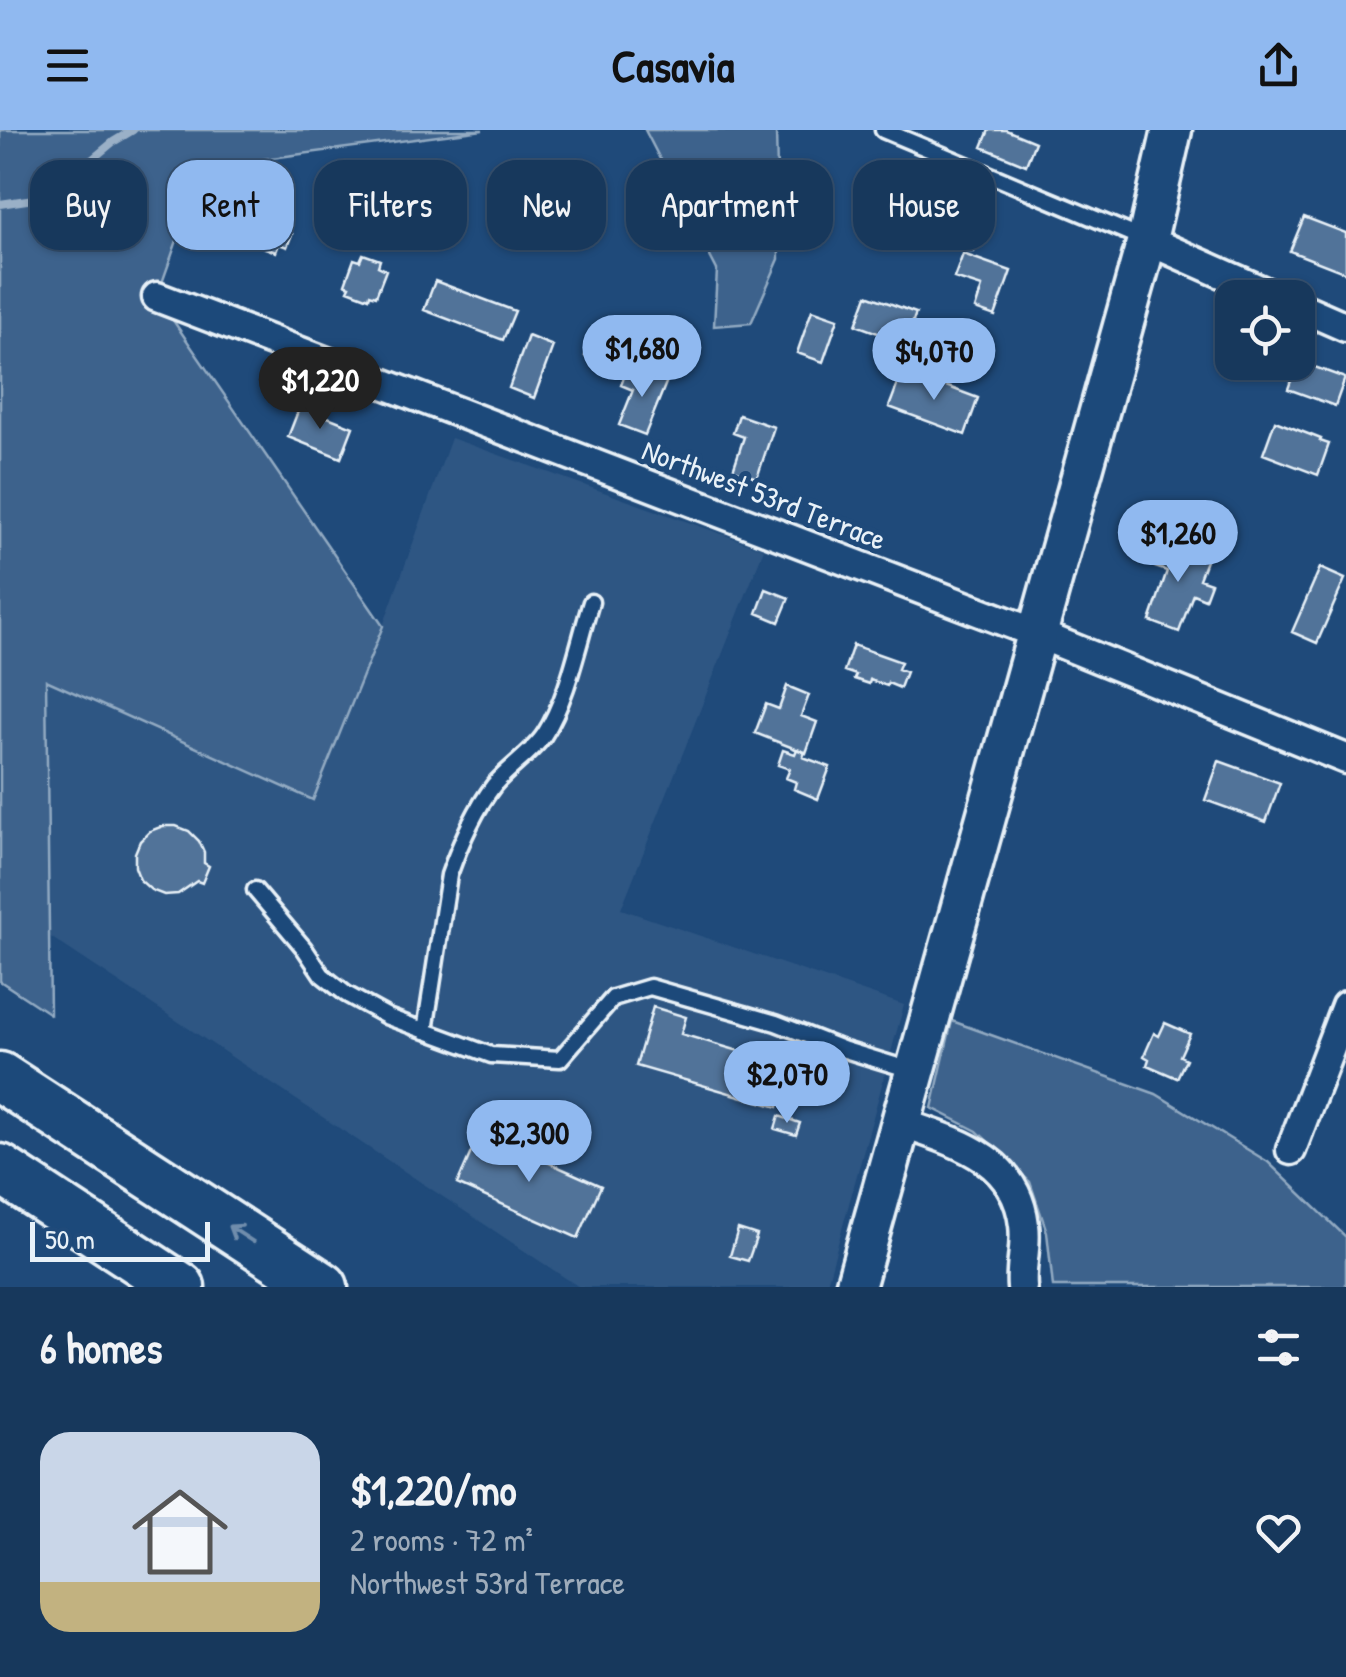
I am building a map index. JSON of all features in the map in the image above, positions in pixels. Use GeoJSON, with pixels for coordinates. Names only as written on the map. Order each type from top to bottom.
{"type":"FeatureCollection","features":[{"type":"Feature","properties":{"kind":"highway"},"geometry":{"type":"LineString","coordinates":[[16,1088],[323,1287]]}},
{"type":"Feature","properties":{"kind":"highway"},"geometry":{"type":"LineString","coordinates":[[0,1168],[180,1287]]}},
{"type":"Feature","properties":{"kind":"main road"},"geometry":{"type":"LineString","coordinates":[[855,1287],[1147,240],[1172,130]]}},
{"type":"Feature","properties":{"kind":"street"},"geometry":{"type":"LineString","coordinates":[[1147,240],[1237,280]]}},
{"type":"Feature","properties":{"kind":"street","name":"Northwest 53rd Terrace"},"geometry":{"type":"LineString","coordinates":[[157,297],[1038,634],[1346,759]]}},
{"type":"Feature","properties":{"kind":"street"},"geometry":{"type":"LineString","coordinates":[[1315,313],[1346,327]]}},
{"type":"Feature","properties":{"kind":"street"},"geometry":{"type":"LineString","coordinates":[[1291,1150],[1346,1006]]}},
{"type":"Feature","properties":{"kind":"street"},"geometry":{"type":"LineString","coordinates":[[901,1123],[977,1152],[1003,1175],[1020,1206],[1024,1224],[1022,1287]]}},
{"type":"Feature","properties":{"kind":"lane"},"geometry":{"type":"LineString","coordinates":[[883,130],[1147,240]]}},
{"type":"Feature","properties":{"kind":"lane"},"geometry":{"type":"LineString","coordinates":[[424,1031],[456,853],[495,784],[542,738],[556,713],[591,602]]}},
{"type":"Feature","properties":{"kind":"lane"},"geometry":{"type":"LineString","coordinates":[[255,890],[322,975],[360,1002],[388,1017],[491,1054],[560,1059],[613,998],[650,987],[776,1023],[915,1071]]}},
{"type":"Feature","properties":{"kind":"shaded area"},"geometry":{"type":"Polygon","coordinates":[[[0,130],[483,130],[256,160],[167,160],[167,250],[174,250],[157,297],[383,626],[313,800],[46,680],[50,1014],[0,981],[0,130]]]}},
{"type":"Feature","properties":{"kind":"shaded area"},"geometry":{"type":"Polygon","coordinates":[[[645,130],[776,130],[777,160],[660,160],[645,130]]]}},
{"type":"Feature","properties":{"kind":"shaded area"},"geometry":{"type":"Polygon","coordinates":[[[707,250],[779,250],[779,259],[751,323],[714,326],[717,270],[707,250]]]}},
{"type":"Feature","properties":{"kind":"shaded area"},"geometry":{"type":"Polygon","coordinates":[[[451,438],[764,549],[621,909],[904,1005],[826,1287],[579,1287],[49,936],[46,679],[312,799],[383,626],[451,438]]]}},
{"type":"Feature","properties":{"kind":"shaded area"},"geometry":{"type":"Polygon","coordinates":[[[952,1021],[1156,1094],[1268,1162],[1346,1237],[1346,1287],[1053,1287],[1047,1232],[1030,1182],[977,1131],[932,1108],[952,1021]]]}},
{"type":"Feature","properties":{"kind":"building"},"geometry":{"type":"Polygon","coordinates":[[[989,130],[1006,130],[1035,142],[1026,165],[982,147],[989,130]]]}},
{"type":"Feature","properties":{"kind":"building"},"geometry":{"type":"Polygon","coordinates":[[[1304,217],[1346,233],[1346,273],[1290,251],[1304,217]]]}},
{"type":"Feature","properties":{"kind":"building"},"geometry":{"type":"Polygon","coordinates":[[[363,254],[380,260],[378,266],[386,270],[376,296],[370,294],[369,298],[348,290],[350,286],[345,284],[354,259],[360,261],[363,254]]]}},
{"type":"Feature","properties":{"kind":"building"},"geometry":{"type":"Polygon","coordinates":[[[963,254],[1011,271],[995,316],[975,309],[982,287],[954,278],[963,254]]]}},
{"type":"Feature","properties":{"kind":"building"},"geometry":{"type":"Polygon","coordinates":[[[435,281],[515,311],[503,340],[424,310],[435,281]]]}},
{"type":"Feature","properties":{"kind":"building"},"geometry":{"type":"Polygon","coordinates":[[[867,295],[916,313],[905,343],[856,325],[867,295]]]}},
{"type":"Feature","properties":{"kind":"building"},"geometry":{"type":"Polygon","coordinates":[[[812,310],[838,319],[823,362],[797,353],[812,310]]]}},
{"type":"Feature","properties":{"kind":"building"},"geometry":{"type":"Polygon","coordinates":[[[613,328],[641,340],[629,368],[601,356],[613,328]]]}},
{"type":"Feature","properties":{"kind":"building"},"geometry":{"type":"Polygon","coordinates":[[[528,336],[553,346],[534,398],[509,388],[528,336]]]}},
{"type":"Feature","properties":{"kind":"building"},"geometry":{"type":"Polygon","coordinates":[[[593,336],[607,342],[599,362],[585,356],[593,336]]]}},
{"type":"Feature","properties":{"kind":"building"},"geometry":{"type":"Polygon","coordinates":[[[1315,367],[1345,378],[1335,406],[1288,389],[1291,380],[1315,380],[1315,367]]]}},
{"type":"Feature","properties":{"kind":"building"},"geometry":{"type":"Polygon","coordinates":[[[643,368],[668,378],[645,435],[619,425],[633,390],[621,385],[626,372],[639,377],[643,368]]]}},
{"type":"Feature","properties":{"kind":"building"},"geometry":{"type":"Polygon","coordinates":[[[903,370],[978,398],[965,435],[889,407],[903,370]]]}},
{"type":"Feature","properties":{"kind":"building"},"geometry":{"type":"Polygon","coordinates":[[[300,406],[353,427],[341,458],[288,437],[300,406]]]}},
{"type":"Feature","properties":{"kind":"building"},"geometry":{"type":"Polygon","coordinates":[[[739,415],[774,427],[757,478],[733,470],[744,437],[733,433],[739,415]]]}},
{"type":"Feature","properties":{"kind":"building"},"geometry":{"type":"Polygon","coordinates":[[[1275,421],[1329,444],[1318,475],[1263,454],[1275,421]]]}},
{"type":"Feature","properties":{"kind":"building"},"geometry":{"type":"Polygon","coordinates":[[[1165,541],[1207,558],[1199,579],[1211,583],[1205,599],[1193,594],[1179,632],[1150,621],[1167,571],[1155,567],[1165,541]]]}},
{"type":"Feature","properties":{"kind":"building"},"geometry":{"type":"Polygon","coordinates":[[[1320,568],[1345,579],[1317,643],[1292,632],[1320,568]]]}},
{"type":"Feature","properties":{"kind":"building"},"geometry":{"type":"Polygon","coordinates":[[[766,589],[789,598],[779,622],[757,613],[766,589]]]}},
{"type":"Feature","properties":{"kind":"building"},"geometry":{"type":"Polygon","coordinates":[[[853,645],[901,662],[898,669],[906,672],[900,688],[870,680],[869,684],[844,671],[853,645]]]}},
{"type":"Feature","properties":{"kind":"building"},"geometry":{"type":"Polygon","coordinates":[[[787,686],[809,695],[801,716],[817,722],[806,753],[755,733],[766,704],[779,709],[787,686]]]}},
{"type":"Feature","properties":{"kind":"building"},"geometry":{"type":"Polygon","coordinates":[[[797,749],[805,752],[803,757],[830,767],[818,799],[794,789],[796,782],[786,778],[790,769],[778,765],[783,750],[795,754],[797,749]]]}},
{"type":"Feature","properties":{"kind":"building"},"geometry":{"type":"Polygon","coordinates":[[[1219,761],[1280,783],[1266,822],[1205,800],[1219,761]]]}},
{"type":"Feature","properties":{"kind":"building"},"geometry":{"type":"Polygon","coordinates":[[[163,826],[189,831],[199,841],[204,863],[209,866],[202,883],[197,881],[178,894],[164,895],[151,890],[140,880],[135,867],[140,841],[163,826]]]}},
{"type":"Feature","properties":{"kind":"building"},"geometry":{"type":"Polygon","coordinates":[[[653,1007],[686,1017],[681,1034],[790,1066],[778,1107],[636,1066],[653,1007]]]}},
{"type":"Feature","properties":{"kind":"building"},"geometry":{"type":"Polygon","coordinates":[[[1165,1023],[1190,1034],[1180,1056],[1186,1059],[1177,1078],[1147,1065],[1149,1059],[1144,1056],[1154,1033],[1159,1036],[1165,1023]]]}},
{"type":"Feature","properties":{"kind":"building"},"geometry":{"type":"Polygon","coordinates":[[[779,1116],[800,1123],[796,1135],[775,1129],[779,1116]]]}},
{"type":"Feature","properties":{"kind":"building"},"geometry":{"type":"Polygon","coordinates":[[[480,1132],[601,1186],[578,1238],[457,1184],[480,1132]]]}},
{"type":"Feature","properties":{"kind":"building"},"geometry":{"type":"Polygon","coordinates":[[[738,1229],[757,1235],[748,1261],[730,1256],[738,1229]]]}},
{"type":"Feature","properties":{"kind":"waterway"},"geometry":{"type":"LineString","coordinates":[[0,204],[47,197],[133,130]]}}]}
